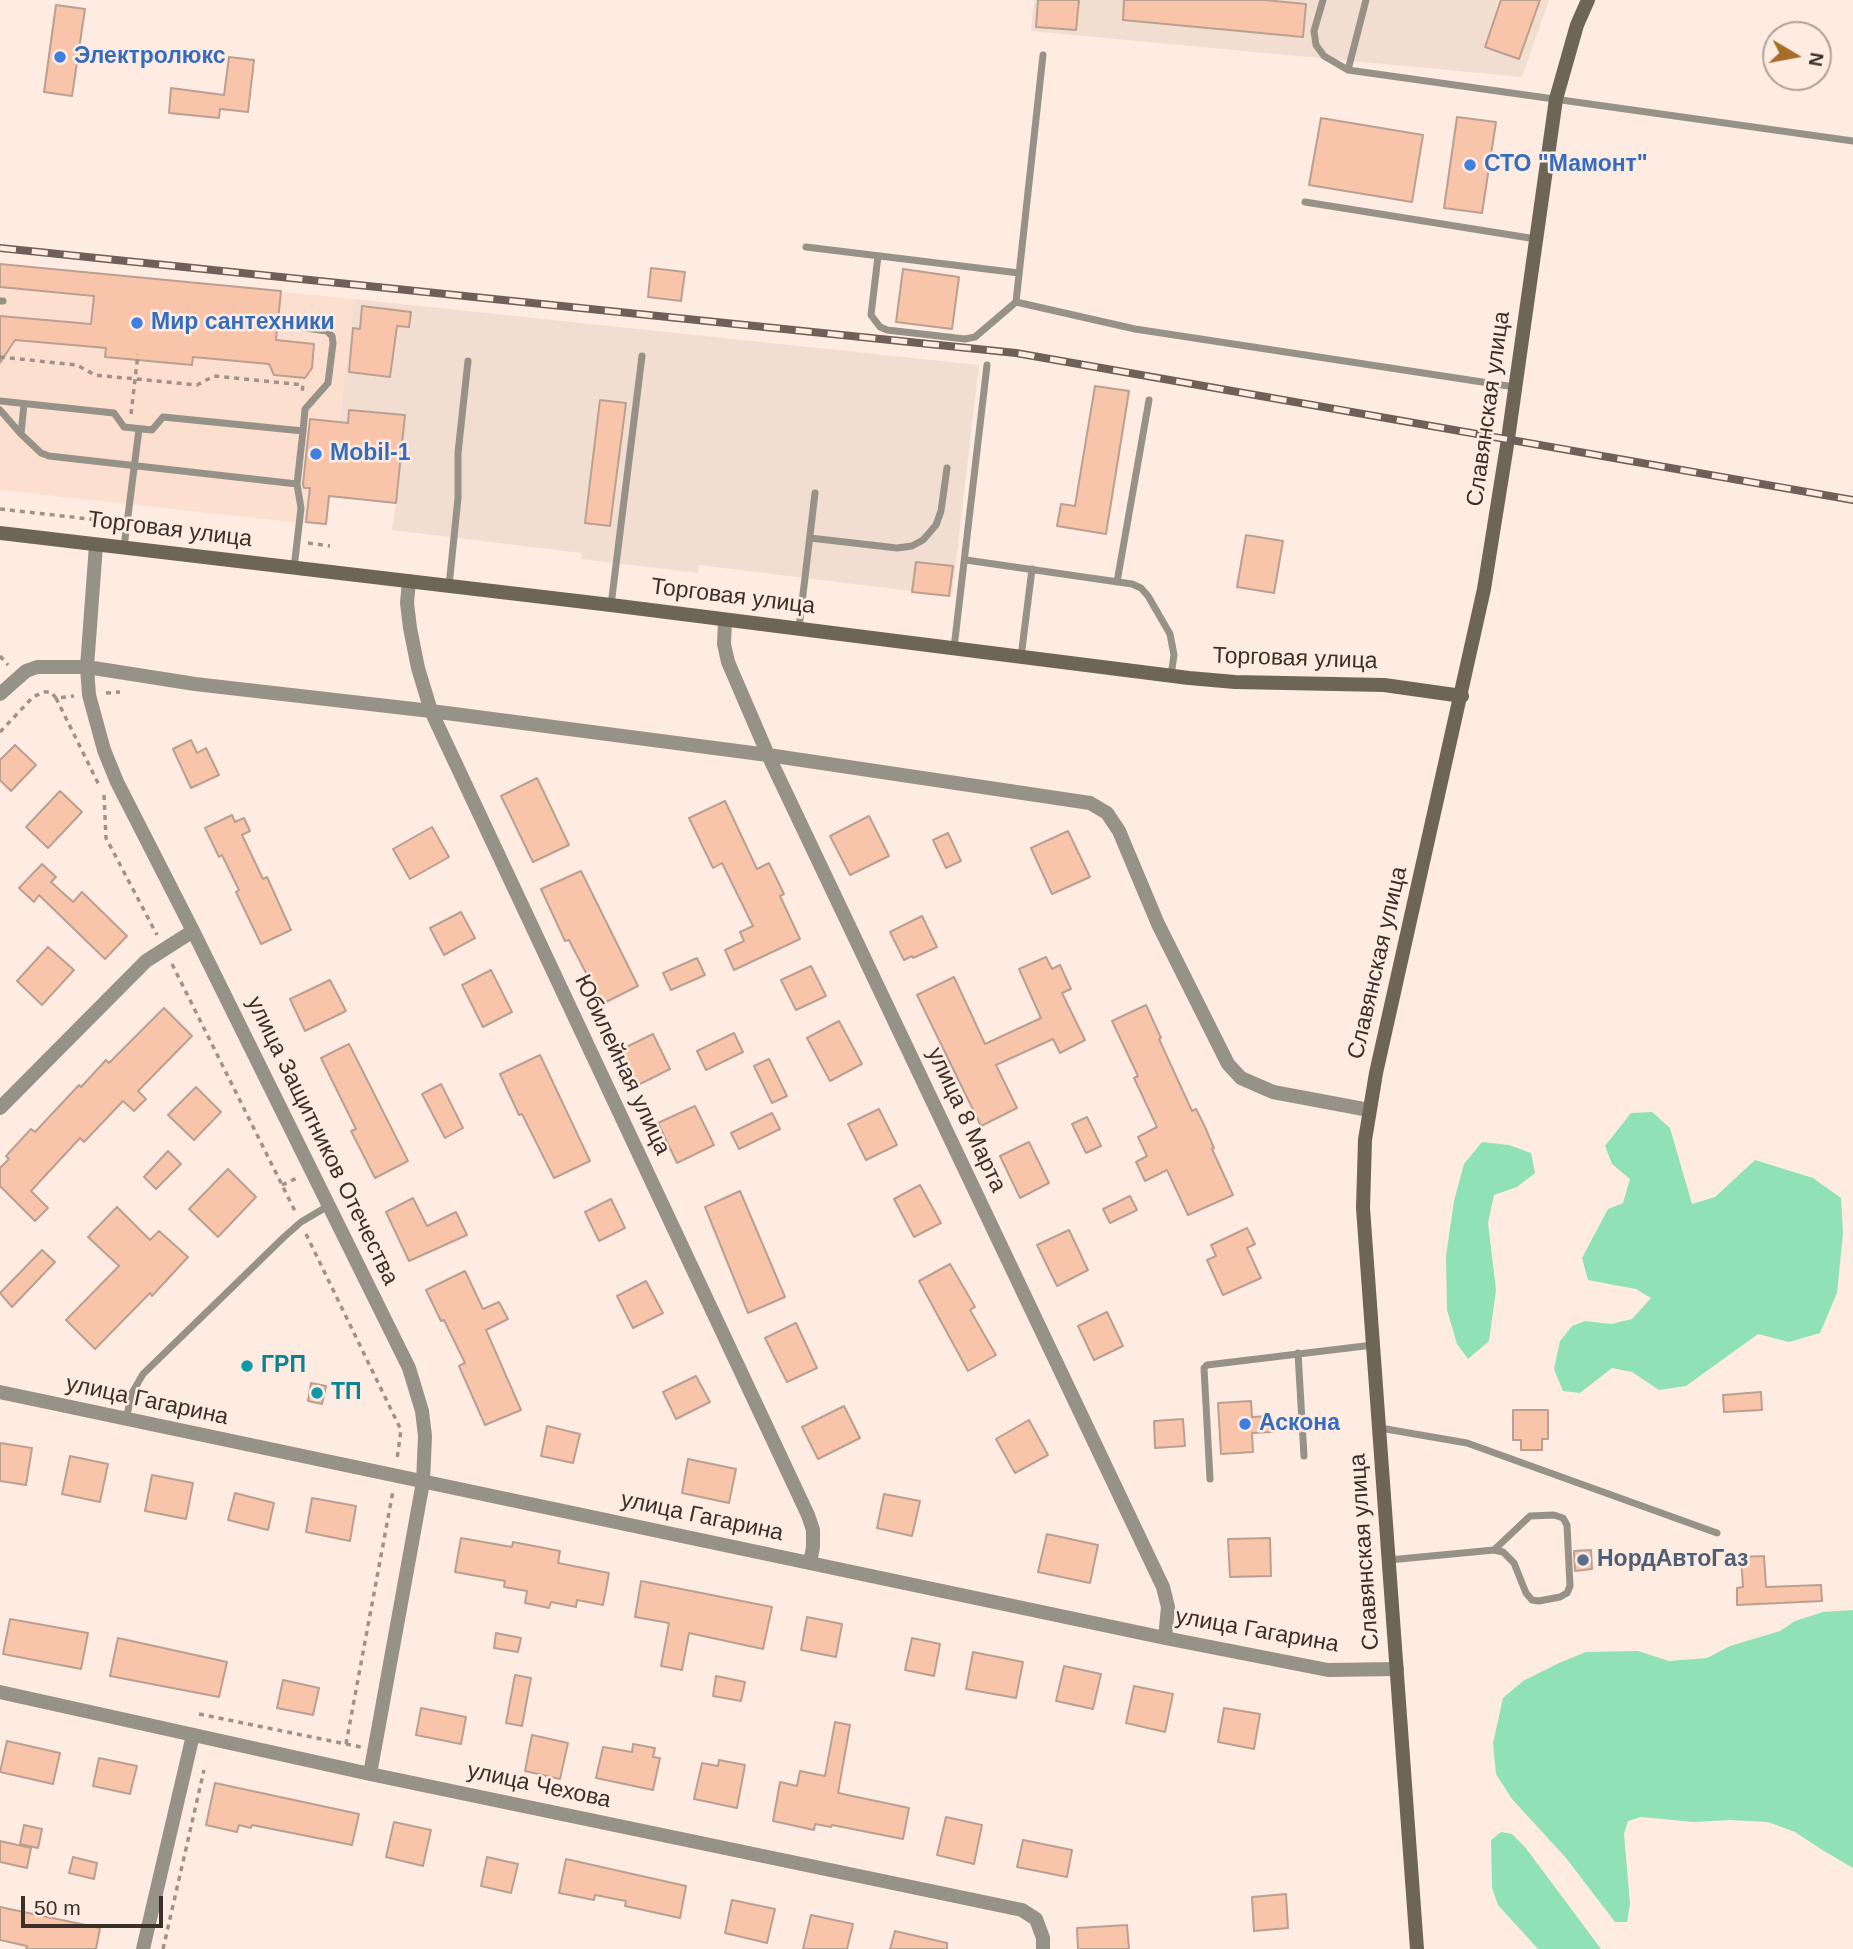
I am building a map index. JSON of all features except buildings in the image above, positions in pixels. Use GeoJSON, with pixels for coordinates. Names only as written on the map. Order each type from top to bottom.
{"type":"FeatureCollection","features":[{"type":"Feature","properties":{"kind":"street","name":"Славянская улица"},"geometry":{"type":"LineString","coordinates":[[1417,1949],[1363,1209],[1365,1140],[1369,1111],[1484,589],[1516,387],[1556,99],[1577,25],[1588,0]]}},
{"type":"Feature","properties":{"kind":"street","name":"Торговая улица"},"geometry":{"type":"LineString","coordinates":[[0,533],[611,605],[1171,676],[1235,682],[1384,685],[1462,696]]}},
{"type":"Feature","properties":{"kind":"street","name":"улица Защитников Отечества"},"geometry":{"type":"LineString","coordinates":[[96,545],[87,667],[89,695],[117,782],[329,1206],[416,1387],[425,1436],[423,1482],[370,1774]]}},
{"type":"Feature","properties":{"kind":"street","name":"Юбилейная улица"},"geometry":{"type":"LineString","coordinates":[[408,581],[410,628],[430,711],[808,1515],[813,1538],[810,1563]]}},
{"type":"Feature","properties":{"kind":"street","name":"улица 8 Марта"},"geometry":{"type":"LineString","coordinates":[[725,620],[724,644],[728,662],[768,755],[1163,1587],[1168,1608],[1165,1638]]}},
{"type":"Feature","properties":{"kind":"street"},"geometry":{"type":"LineString","coordinates":[[0,694],[26,671],[37,667],[87,667],[195,684],[430,711],[768,755],[1090,803],[1107,813],[1119,831],[1158,924],[1228,1064],[1241,1078],[1273,1092],[1369,1111]]}},
{"type":"Feature","properties":{"kind":"street"},"geometry":{"type":"LineString","coordinates":[[0,1108],[146,961],[193,931]]}},
{"type":"Feature","properties":{"kind":"street","name":"улица Гагарина"},"geometry":{"type":"LineString","coordinates":[[0,1392],[1165,1638],[1328,1670],[1397,1669]]}},
{"type":"Feature","properties":{"kind":"street","name":"улица Чехова"},"geometry":{"type":"LineString","coordinates":[[0,1692],[370,1774],[1022,1910],[1036,1919],[1043,1938],[1043,1949]]}},
{"type":"Feature","properties":{"kind":"street"},"geometry":{"type":"LineString","coordinates":[[144,1949],[192,1735]]}},
{"type":"Feature","properties":{"kind":"lane"},"geometry":{"type":"LineString","coordinates":[[1323,0],[1314,31],[1316,45],[1324,56],[1348,70],[1853,141]]}},
{"type":"Feature","properties":{"kind":"lane"},"geometry":{"type":"LineString","coordinates":[[1348,70],[1366,0]]}},
{"type":"Feature","properties":{"kind":"lane"},"geometry":{"type":"LineString","coordinates":[[878,256],[871,315],[880,327],[887,330],[965,339],[975,337],[1016,302],[1043,55]]}},
{"type":"Feature","properties":{"kind":"lane"},"geometry":{"type":"LineString","coordinates":[[1305,202],[1536,239]]}},
{"type":"Feature","properties":{"kind":"lane"},"geometry":{"type":"LineString","coordinates":[[806,247],[1019,273]]}},
{"type":"Feature","properties":{"kind":"lane"},"geometry":{"type":"LineString","coordinates":[[1016,302],[1135,329],[1516,387]]}},
{"type":"Feature","properties":{"kind":"lane"},"geometry":{"type":"LineString","coordinates":[[292,326],[327,331],[333,342],[328,383],[305,409],[297,484],[301,508],[294,568]]}},
{"type":"Feature","properties":{"kind":"lane"},"geometry":{"type":"LineString","coordinates":[[611,605],[642,356]]}},
{"type":"Feature","properties":{"kind":"lane"},"geometry":{"type":"LineString","coordinates":[[449,586],[458,498],[458,453],[468,361]]}},
{"type":"Feature","properties":{"kind":"lane"},"geometry":{"type":"LineString","coordinates":[[954,648],[987,365]]}},
{"type":"Feature","properties":{"kind":"lane"},"geometry":{"type":"LineString","coordinates":[[1117,582],[1149,400]]}},
{"type":"Feature","properties":{"kind":"lane"},"geometry":{"type":"LineString","coordinates":[[0,401],[114,413],[124,427],[139,429],[152,430],[163,418],[303,431]]}},
{"type":"Feature","properties":{"kind":"lane"},"geometry":{"type":"LineString","coordinates":[[21,434],[24,404]]}},
{"type":"Feature","properties":{"kind":"lane"},"geometry":{"type":"LineString","coordinates":[[0,410],[41,453],[49,456],[297,484]]}},
{"type":"Feature","properties":{"kind":"lane"},"geometry":{"type":"LineString","coordinates":[[124,548],[139,429]]}},
{"type":"Feature","properties":{"kind":"lane"},"geometry":{"type":"LineString","coordinates":[[810,538],[897,548],[912,546],[923,540],[936,526],[941,511],[947,468]]}},
{"type":"Feature","properties":{"kind":"lane"},"geometry":{"type":"LineString","coordinates":[[799,628],[815,493]]}},
{"type":"Feature","properties":{"kind":"lane"},"geometry":{"type":"LineString","coordinates":[[966,560],[1132,584],[1141,588],[1170,634],[1174,646],[1171,676]]}},
{"type":"Feature","properties":{"kind":"lane"},"geometry":{"type":"LineString","coordinates":[[1021,657],[1032,569]]}},
{"type":"Feature","properties":{"kind":"lane"},"geometry":{"type":"LineString","coordinates":[[126,1420],[132,1393],[143,1374],[301,1222],[329,1206]]}},
{"type":"Feature","properties":{"kind":"lane"},"geometry":{"type":"LineString","coordinates":[[1210,1479],[1204,1368],[1207,1364],[1373,1345]]}},
{"type":"Feature","properties":{"kind":"lane"},"geometry":{"type":"LineString","coordinates":[[1298,1353],[1304,1456]]}},
{"type":"Feature","properties":{"kind":"lane"},"geometry":{"type":"LineString","coordinates":[[1379,1428],[1468,1443],[1717,1532]]}},
{"type":"Feature","properties":{"kind":"lane"},"geometry":{"type":"LineString","coordinates":[[1389,1560],[1494,1550],[1510,1557],[1526,1593],[1532,1600],[1560,1597],[1567,1593],[1570,1586],[1567,1525],[1563,1518],[1554,1515],[1530,1516],[1494,1550]]}},
{"type":"Feature","properties":{"kind":"path"},"geometry":{"type":"LineString","coordinates":[[0,357],[77,365],[95,375],[197,385],[215,376],[303,386]]}},
{"type":"Feature","properties":{"kind":"path"},"geometry":{"type":"LineString","coordinates":[[0,732],[33,697]]}},
{"type":"Feature","properties":{"kind":"path"},"geometry":{"type":"LineString","coordinates":[[56,698],[105,797],[106,838],[301,1222],[401,1430],[346,1744],[199,1714]]}},
{"type":"Feature","properties":{"kind":"path"},"geometry":{"type":"LineString","coordinates":[[163,1949],[216,1717]]}},
{"type":"Feature","properties":{"kind":"shaded area"},"geometry":{"type":"Polygon","coordinates":[[[1034,0],[1549,0],[1522,77],[1031,31],[1034,0]]]}},
{"type":"Feature","properties":{"kind":"shaded area"},"geometry":{"type":"Polygon","coordinates":[[[0,264],[354,299],[327,526],[0,490],[0,264]]]}},
{"type":"Feature","properties":{"kind":"shaded area"},"geometry":{"type":"Polygon","coordinates":[[[354,299],[979,365],[952,596],[699,565],[698,573],[581,559],[581,553],[392,530],[396,503],[331,496],[354,299]]]}},
{"type":"Feature","properties":{"kind":"green space"},"geometry":{"type":"Polygon","coordinates":[[[1652,1112],[1670,1128],[1692,1204],[1715,1197],[1755,1160],[1813,1178],[1841,1198],[1843,1233],[1837,1293],[1820,1333],[1789,1342],[1758,1334],[1686,1386],[1659,1390],[1632,1372],[1612,1368],[1580,1393],[1563,1391],[1554,1369],[1560,1341],[1572,1326],[1585,1321],[1611,1324],[1632,1319],[1651,1298],[1636,1289],[1588,1280],[1582,1258],[1608,1209],[1623,1203],[1630,1179],[1612,1164],[1605,1146],[1631,1113],[1652,1112]]]}},
{"type":"Feature","properties":{"kind":"green space"},"geometry":{"type":"Polygon","coordinates":[[[1482,1142],[1509,1145],[1531,1153],[1535,1173],[1517,1187],[1494,1195],[1488,1223],[1496,1290],[1489,1341],[1468,1359],[1457,1344],[1447,1310],[1446,1256],[1454,1201],[1464,1164],[1482,1142]]]}},
{"type":"Feature","properties":{"kind":"green space"},"geometry":{"type":"Polygon","coordinates":[[[1853,1610],[1853,1868],[1795,1832],[1768,1822],[1694,1822],[1641,1817],[1628,1821],[1624,1834],[1630,1904],[1627,1922],[1615,1922],[1566,1858],[1512,1799],[1496,1774],[1493,1743],[1503,1698],[1523,1681],[1559,1663],[1586,1652],[1638,1651],[1669,1661],[1707,1658],[1730,1646],[1780,1631],[1795,1621],[1823,1612],[1853,1610]]]}},
{"type":"Feature","properties":{"kind":"green space"},"geometry":{"type":"Polygon","coordinates":[[[1501,1832],[1512,1834],[1525,1847],[1601,1949],[1538,1949],[1498,1905],[1492,1888],[1491,1840],[1501,1832]]]}},
{"type":"Feature","properties":{"kind":"railway"},"geometry":{"type":"LineString","coordinates":[[0,248],[1016,353],[1853,500]]}},
{"type":"Feature","properties":{"kind":"place","name":"Электролюкс"},"geometry":{"type":"Point","coordinates":[60,57]}},
{"type":"Feature","properties":{"kind":"place","name":"СТО \"Мамонт\""},"geometry":{"type":"Point","coordinates":[1470,165]}},
{"type":"Feature","properties":{"kind":"place","name":"Мир сантехники"},"geometry":{"type":"Point","coordinates":[137,323]}},
{"type":"Feature","properties":{"kind":"place","name":"Mobil-1"},"geometry":{"type":"Point","coordinates":[316,454]}},
{"type":"Feature","properties":{"kind":"place","name":"ГРП"},"geometry":{"type":"Point","coordinates":[247,1366]}},
{"type":"Feature","properties":{"kind":"place","name":"ТП"},"geometry":{"type":"Point","coordinates":[317,1393]}},
{"type":"Feature","properties":{"kind":"place","name":"Аскона"},"geometry":{"type":"Point","coordinates":[1245,1424]}},
{"type":"Feature","properties":{"kind":"place","name":"НордАвтоГаз"},"geometry":{"type":"Point","coordinates":[1583,1560]}}]}
